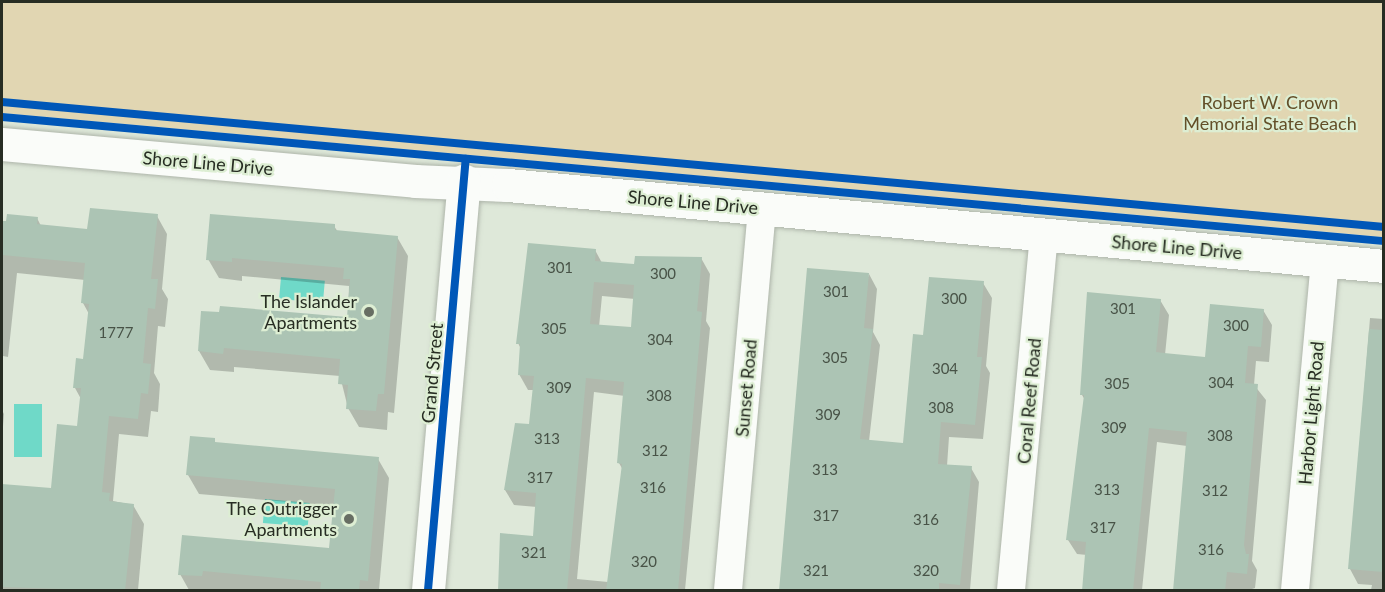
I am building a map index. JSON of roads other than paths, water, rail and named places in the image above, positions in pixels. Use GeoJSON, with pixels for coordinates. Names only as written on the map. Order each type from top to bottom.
{"type":"FeatureCollection","features":[{"type":"Feature","properties":{"kind":"street","name":"Shore Line Drive"},"geometry":{"type":"LineString","coordinates":[[2,144],[415,181],[464,181],[1383,266]]}},
{"type":"Feature","properties":{"kind":"street","name":"Grand Street"},"geometry":{"type":"LineString","coordinates":[[428,591],[464,181]]}},
{"type":"Feature","properties":{"kind":"street","name":"Sunset Road"},"geometry":{"type":"LineString","coordinates":[[728,591],[762,208]]}},
{"type":"Feature","properties":{"kind":"street","name":"Coral Reef Road"},"geometry":{"type":"LineString","coordinates":[[1011,591],[1044,234]]}},
{"type":"Feature","properties":{"kind":"street","name":"Harbor Light Road"},"geometry":{"type":"LineString","coordinates":[[1295,591],[1325,261]]}},
{"type":"Feature","properties":{"kind":"water"},"geometry":{"type":"Polygon","coordinates":[[[281,277],[325,281],[323,303],[279,299],[281,277]]]}},
{"type":"Feature","properties":{"kind":"water"},"geometry":{"type":"Polygon","coordinates":[[[14,404],[42,404],[42,457],[14,457],[14,404]]]}},
{"type":"Feature","properties":{"kind":"water"},"geometry":{"type":"Polygon","coordinates":[[[265,499],[310,503],[308,527],[263,523],[265,499]]]}},
{"type":"Feature","properties":{"kind":"place","name":"The Islander Apartments"},"geometry":{"type":"Point","coordinates":[369,312]}},
{"type":"Feature","properties":{"kind":"place","name":"The Outrigger Apartments"},"geometry":{"type":"Point","coordinates":[349,519]}},
{"type":"Feature","properties":{"kind":"park label","name":"Robert W. Crown Memorial State Beach"},"geometry":{"type":"Point","coordinates":[1270,113]}}]}
